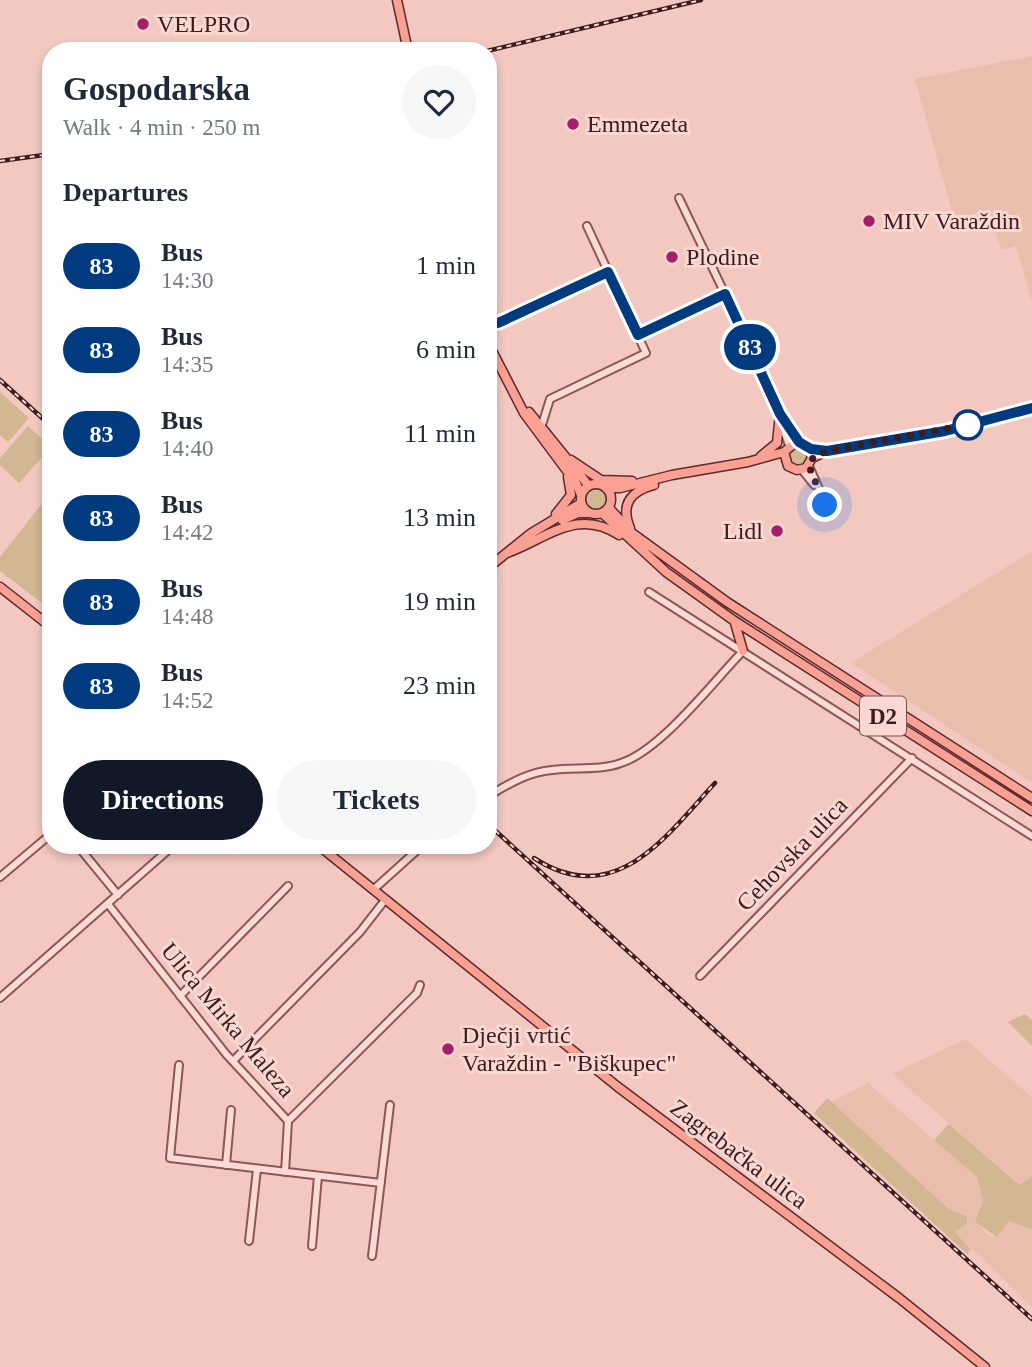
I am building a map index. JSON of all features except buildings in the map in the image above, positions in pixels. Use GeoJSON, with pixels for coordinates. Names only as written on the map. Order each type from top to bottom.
{"type":"FeatureCollection","features":[{"type":"Feature","properties":{"kind":"main road"},"geometry":{"type":"LineString","coordinates":[[397,0],[406,42]]}},
{"type":"Feature","properties":{"kind":"main road"},"geometry":{"type":"LineString","coordinates":[[497,361],[524,414],[562,465],[589,513]]}},
{"type":"Feature","properties":{"kind":"main road"},"geometry":{"type":"LineString","coordinates":[[503,373],[541,428],[589,486]]}},
{"type":"Feature","properties":{"kind":"main road"},"geometry":{"type":"LineString","coordinates":[[786,453],[792,469],[827,451],[945,431],[1032,408]]}},
{"type":"Feature","properties":{"kind":"main road"},"geometry":{"type":"LineString","coordinates":[[748,463],[770,451],[777,443],[780,414]]}},
{"type":"Feature","properties":{"kind":"main road"},"geometry":{"type":"LineString","coordinates":[[562,455],[601,480],[629,482],[748,463],[786,453],[799,442],[808,461]]}},
{"type":"Feature","properties":{"kind":"main road"},"geometry":{"type":"LineString","coordinates":[[551,520],[571,495],[570,482],[562,465]]}},
{"type":"Feature","properties":{"kind":"main road"},"geometry":{"type":"LineString","coordinates":[[497,561],[581,499],[589,486],[598,484],[606,488],[620,488],[672,475]]}},
{"type":"Feature","properties":{"kind":"main road"},"geometry":{"type":"LineString","coordinates":[[630,536],[625,515],[627,500],[637,492],[672,475]]}},
{"type":"Feature","properties":{"kind":"main road"},"geometry":{"type":"LineString","coordinates":[[524,545],[566,517],[607,507],[654,480]]}},
{"type":"Feature","properties":{"kind":"main road","name":"D2"},"geometry":{"type":"LineString","coordinates":[[606,488],[607,507],[630,536],[666,572],[733,620],[1032,811]]}},
{"type":"Feature","properties":{"kind":"main road"},"geometry":{"type":"LineString","coordinates":[[507,553],[575,523],[602,526],[630,536]]}},
{"type":"Feature","properties":{"kind":"main road","name":"D2"},"geometry":{"type":"LineString","coordinates":[[630,536],[727,602],[1032,798]]}},
{"type":"Feature","properties":{"kind":"main road"},"geometry":{"type":"LineString","coordinates":[[0,587],[42,620]]}},
{"type":"Feature","properties":{"kind":"main road"},"geometry":{"type":"LineString","coordinates":[[733,620],[739,631],[743,651]]}},
{"type":"Feature","properties":{"kind":"main road","name":"Zagrebačka ulica"},"geometry":{"type":"LineString","coordinates":[[329,854],[618,1087],[900,1298],[985,1367]]}},
{"type":"Feature","properties":{"kind":"street"},"geometry":{"type":"LineString","coordinates":[[680,198],[780,414],[799,442]]}},
{"type":"Feature","properties":{"kind":"street"},"geometry":{"type":"LineString","coordinates":[[541,428],[550,398],[646,353],[586,226]]}},
{"type":"Feature","properties":{"kind":"street"},"geometry":{"type":"LineString","coordinates":[[497,323],[608,272]]}},
{"type":"Feature","properties":{"kind":"street"},"geometry":{"type":"LineString","coordinates":[[638,335],[725,294]]}},
{"type":"Feature","properties":{"kind":"street"},"geometry":{"type":"LineString","coordinates":[[780,414],[786,453]]}},
{"type":"Feature","properties":{"kind":"street"},"geometry":{"type":"LineString","coordinates":[[808,461],[815,486],[825,505]]}},
{"type":"Feature","properties":{"kind":"street"},"geometry":{"type":"LineString","coordinates":[[649,592],[1032,836]]}},
{"type":"Feature","properties":{"kind":"street"},"geometry":{"type":"LineString","coordinates":[[497,791],[527,775],[553,769],[599,768],[635,757],[656,743],[743,651]]}},
{"type":"Feature","properties":{"kind":"street","name":"Cehovska ulica"},"geometry":{"type":"LineString","coordinates":[[700,976],[912,758]]}},
{"type":"Feature","properties":{"kind":"street"},"geometry":{"type":"LineString","coordinates":[[0,877],[42,842]]}},
{"type":"Feature","properties":{"kind":"street"},"geometry":{"type":"LineString","coordinates":[[84,854],[118,895]]}},
{"type":"Feature","properties":{"kind":"street"},"geometry":{"type":"LineString","coordinates":[[0,998],[164,854]]}},
{"type":"Feature","properties":{"kind":"street"},"geometry":{"type":"LineString","coordinates":[[373,890],[413,854]]}},
{"type":"Feature","properties":{"kind":"street"},"geometry":{"type":"LineString","coordinates":[[180,996],[288,886]]}},
{"type":"Feature","properties":{"kind":"street"},"geometry":{"type":"LineString","coordinates":[[233,1061],[360,932],[385,900]]}},
{"type":"Feature","properties":{"kind":"street","name":"Ulica Mirka Maleza"},"geometry":{"type":"LineString","coordinates":[[108,904],[233,1061],[288,1122],[285,1172]]}},
{"type":"Feature","properties":{"kind":"street"},"geometry":{"type":"LineString","coordinates":[[288,1122],[417,993],[420,985]]}},
{"type":"Feature","properties":{"kind":"street"},"geometry":{"type":"LineString","coordinates":[[179,1065],[169,1156],[173,1159],[381,1183]]}},
{"type":"Feature","properties":{"kind":"street"},"geometry":{"type":"LineString","coordinates":[[372,1256],[390,1105]]}},
{"type":"Feature","properties":{"kind":"street"},"geometry":{"type":"LineString","coordinates":[[226,1165],[231,1110]]}},
{"type":"Feature","properties":{"kind":"street"},"geometry":{"type":"LineString","coordinates":[[249,1241],[257,1169]]}},
{"type":"Feature","properties":{"kind":"street"},"geometry":{"type":"LineString","coordinates":[[312,1246],[318,1176]]}},
{"type":"Feature","properties":{"kind":"shaded area"},"geometry":{"type":"Polygon","coordinates":[[[1032,56],[1032,302],[1016,246],[1001,250],[990,210],[954,219],[915,79],[1032,56]]]}},
{"type":"Feature","properties":{"kind":"shaded area"},"geometry":{"type":"Polygon","coordinates":[[[0,392],[29,418],[8,442],[0,435],[0,392]]]}},
{"type":"Feature","properties":{"kind":"shaded area"},"geometry":{"type":"Polygon","coordinates":[[[28,426],[42,439],[42,457],[19,483],[0,465],[0,458],[28,426]]]}},
{"type":"Feature","properties":{"kind":"shaded area"},"geometry":{"type":"Polygon","coordinates":[[[798,446],[805,449],[808,456],[805,463],[798,466],[791,463],[788,456],[791,449],[798,446]]]}},
{"type":"Feature","properties":{"kind":"shaded area"},"geometry":{"type":"Polygon","coordinates":[[[595,488],[603,492],[607,500],[603,508],[595,512],[587,508],[583,500],[587,492],[595,488]]]}},
{"type":"Feature","properties":{"kind":"shaded area"},"geometry":{"type":"Polygon","coordinates":[[[42,503],[42,603],[0,571],[0,557],[42,503]]]}},
{"type":"Feature","properties":{"kind":"shaded area"},"geometry":{"type":"Polygon","coordinates":[[[1032,551],[1032,783],[851,663],[1032,551]]]}},
{"type":"Feature","properties":{"kind":"shaded area"},"geometry":{"type":"Polygon","coordinates":[[[1025,1014],[1032,1020],[1032,1046],[1008,1022],[1025,1014]]]}},
{"type":"Feature","properties":{"kind":"shaded area"},"geometry":{"type":"Polygon","coordinates":[[[965,1039],[1032,1097],[1032,1176],[1021,1185],[892,1074],[965,1039]]]}},
{"type":"Feature","properties":{"kind":"shaded area"},"geometry":{"type":"Polygon","coordinates":[[[868,1083],[977,1177],[983,1201],[975,1222],[990,1236],[997,1237],[1009,1221],[1032,1230],[1032,1307],[955,1232],[968,1220],[967,1216],[950,1210],[830,1102],[868,1083]]]}},
{"type":"Feature","properties":{"kind":"shaded area"},"geometry":{"type":"Polygon","coordinates":[[[827,1098],[950,1210],[967,1216],[967,1223],[955,1232],[971,1249],[967,1254],[814,1113],[827,1098]]]}},
{"type":"Feature","properties":{"kind":"shaded area"},"geometry":{"type":"Polygon","coordinates":[[[949,1124],[1020,1185],[1032,1176],[1032,1230],[1009,1221],[997,1237],[975,1222],[983,1201],[977,1177],[934,1140],[949,1124]]]}},
{"type":"Feature","properties":{"kind":"railway"},"geometry":{"type":"LineString","coordinates":[[497,49],[701,0]]}},
{"type":"Feature","properties":{"kind":"railway"},"geometry":{"type":"LineString","coordinates":[[0,161],[42,155]]}},
{"type":"Feature","properties":{"kind":"railway"},"geometry":{"type":"LineString","coordinates":[[0,380],[42,418]]}},
{"type":"Feature","properties":{"kind":"railway"},"geometry":{"type":"LineString","coordinates":[[534,858],[563,872],[590,876],[614,872],[658,844],[715,783]]}},
{"type":"Feature","properties":{"kind":"railway"},"geometry":{"type":"LineString","coordinates":[[497,832],[1032,1319]]}},
{"type":"Feature","properties":{"kind":"bus line","name":"83"},"geometry":{"type":"LineString","coordinates":[[498,323],[608,272],[638,335],[725,294],[780,414],[799,442],[804,442],[811,449],[827,451],[945,431],[1032,408]]}},
{"type":"Feature","properties":{"kind":"place","name":"VELPRO"},"geometry":{"type":"Point","coordinates":[143,24]}},
{"type":"Feature","properties":{"kind":"place","name":"Emmezeta"},"geometry":{"type":"Point","coordinates":[573,124]}},
{"type":"Feature","properties":{"kind":"place","name":"MIV Varaždin"},"geometry":{"type":"Point","coordinates":[869,221]}},
{"type":"Feature","properties":{"kind":"place","name":"Plodine"},"geometry":{"type":"Point","coordinates":[672,257]}},
{"type":"Feature","properties":{"kind":"place","name":"Lidl"},"geometry":{"type":"Point","coordinates":[777,531]}},
{"type":"Feature","properties":{"kind":"place","name":"Dječji vrtić Varaždin - \"Biškupec\""},"geometry":{"type":"Point","coordinates":[448,1049]}},
{"type":"Feature","properties":{"kind":"route"},"geometry":{"type":"LineString","coordinates":[[825,505],[809,466],[813,458],[827,451],[972,424],[968,425]]}}]}
